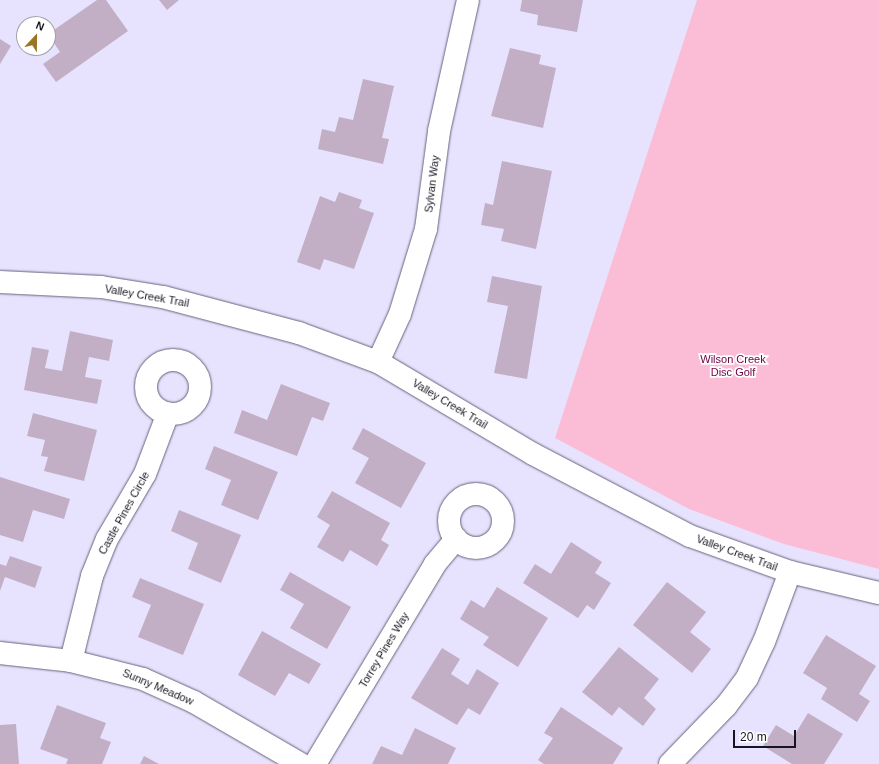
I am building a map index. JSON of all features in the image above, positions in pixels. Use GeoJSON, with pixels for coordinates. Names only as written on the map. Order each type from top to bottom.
{"type":"FeatureCollection","features":[{"type":"Feature","properties":{"kind":"street","name":"Sylvan Way"},"geometry":{"type":"LineString","coordinates":[[378,362],[400,314],[426,229],[439,131],[468,0]]}},
{"type":"Feature","properties":{"kind":"street","name":"Valley Creek Trail"},"geometry":{"type":"LineString","coordinates":[[0,282],[101,288],[163,298],[299,333],[378,362],[645,515],[737,555],[790,572],[879,593]]}},
{"type":"Feature","properties":{"kind":"street","name":"Castle Pines Circle"},"geometry":{"type":"LineString","coordinates":[[71,661],[92,576],[107,539],[152,460],[168,413]]}},
{"type":"Feature","properties":{"kind":"street","name":"Torrey Pines Way"},"geometry":{"type":"LineString","coordinates":[[315,764],[435,564],[456,538]]}},
{"type":"Feature","properties":{"kind":"street"},"geometry":{"type":"LineString","coordinates":[[670,764],[726,706],[747,678],[764,642],[790,572]]}},
{"type":"Feature","properties":{"kind":"street","name":"Sunny Meadow"},"geometry":{"type":"LineString","coordinates":[[0,653],[71,661],[118,670],[169,689],[301,764]]}},
{"type":"Feature","properties":{"kind":"green space","name":"Wilson Creek Disc Golf"},"geometry":{"type":"Polygon","coordinates":[[[697,0],[879,0],[879,569],[784,544],[689,509],[555,438],[697,0]]]}},
{"type":"Feature","properties":{"kind":"building"},"geometry":{"type":"Polygon","coordinates":[[[97,0],[106,0],[128,31],[56,82],[43,64],[60,52],[56,46],[56,28],[97,0]]]}},
{"type":"Feature","properties":{"kind":"building"},"geometry":{"type":"Polygon","coordinates":[[[159,0],[179,0],[167,10],[159,0]]]}},
{"type":"Feature","properties":{"kind":"building"},"geometry":{"type":"Polygon","coordinates":[[[522,0],[583,0],[577,32],[537,25],[538,15],[520,11],[522,0]]]}},
{"type":"Feature","properties":{"kind":"building"},"geometry":{"type":"Polygon","coordinates":[[[0,39],[11,46],[0,64],[0,39]]]}},
{"type":"Feature","properties":{"kind":"building"},"geometry":{"type":"Polygon","coordinates":[[[510,48],[541,55],[539,64],[556,68],[543,128],[491,116],[510,48]]]}},
{"type":"Feature","properties":{"kind":"building"},"geometry":{"type":"Polygon","coordinates":[[[363,79],[394,86],[382,138],[389,139],[383,164],[318,149],[322,129],[335,132],[339,117],[353,120],[363,79]]]}},
{"type":"Feature","properties":{"kind":"building"},"geometry":{"type":"Polygon","coordinates":[[[502,161],[552,171],[536,249],[501,241],[504,229],[481,225],[485,203],[493,205],[502,161]]]}},
{"type":"Feature","properties":{"kind":"building"},"geometry":{"type":"Polygon","coordinates":[[[339,192],[362,200],[359,208],[374,213],[354,269],[324,259],[320,270],[297,262],[320,196],[335,202],[339,192]]]}},
{"type":"Feature","properties":{"kind":"building"},"geometry":{"type":"Polygon","coordinates":[[[492,276],[542,286],[527,379],[494,373],[508,306],[487,302],[492,276]]]}},
{"type":"Feature","properties":{"kind":"building"},"geometry":{"type":"Polygon","coordinates":[[[70,331],[113,340],[109,361],[89,357],[85,377],[102,380],[97,404],[24,390],[32,347],[49,350],[45,368],[62,371],[70,331]]]}},
{"type":"Feature","properties":{"kind":"building"},"geometry":{"type":"Polygon","coordinates":[[[281,384],[330,403],[323,421],[312,417],[297,456],[234,433],[242,410],[267,420],[281,384]]]}},
{"type":"Feature","properties":{"kind":"building"},"geometry":{"type":"Polygon","coordinates":[[[33,413],[97,430],[84,481],[44,471],[48,457],[41,456],[45,440],[27,436],[33,413]]]}},
{"type":"Feature","properties":{"kind":"building"},"geometry":{"type":"Polygon","coordinates":[[[363,428],[426,463],[401,508],[355,483],[369,458],[352,449],[363,428]]]}},
{"type":"Feature","properties":{"kind":"building"},"geometry":{"type":"Polygon","coordinates":[[[214,446],[278,472],[258,520],[221,505],[231,480],[205,469],[214,446]]]}},
{"type":"Feature","properties":{"kind":"building"},"geometry":{"type":"Polygon","coordinates":[[[0,477],[70,499],[64,519],[33,510],[23,542],[0,535],[0,477]]]}},
{"type":"Feature","properties":{"kind":"building"},"geometry":{"type":"Polygon","coordinates":[[[332,491],[390,523],[381,540],[389,545],[377,566],[350,550],[343,562],[317,547],[330,525],[317,517],[332,491]]]}},
{"type":"Feature","properties":{"kind":"building"},"geometry":{"type":"Polygon","coordinates":[[[179,510],[241,535],[221,583],[188,569],[198,543],[171,531],[179,510]]]}},
{"type":"Feature","properties":{"kind":"building"},"geometry":{"type":"Polygon","coordinates":[[[571,542],[602,562],[595,573],[611,583],[594,610],[587,605],[578,618],[523,583],[535,564],[551,574],[571,542]]]}},
{"type":"Feature","properties":{"kind":"building"},"geometry":{"type":"Polygon","coordinates":[[[10,556],[42,567],[35,588],[5,577],[0,591],[0,564],[6,566],[10,556]]]}},
{"type":"Feature","properties":{"kind":"building"},"geometry":{"type":"Polygon","coordinates":[[[290,572],[351,607],[327,649],[290,628],[304,604],[280,590],[290,572]]]}},
{"type":"Feature","properties":{"kind":"building"},"geometry":{"type":"Polygon","coordinates":[[[140,578],[204,604],[183,655],[138,637],[151,605],[132,597],[140,578]]]}},
{"type":"Feature","properties":{"kind":"building"},"geometry":{"type":"Polygon","coordinates":[[[667,582],[706,612],[690,632],[711,649],[692,673],[633,625],[667,582]]]}},
{"type":"Feature","properties":{"kind":"building"},"geometry":{"type":"Polygon","coordinates":[[[497,587],[548,618],[518,667],[483,645],[489,637],[460,619],[471,600],[484,608],[497,587]]]}},
{"type":"Feature","properties":{"kind":"building"},"geometry":{"type":"Polygon","coordinates":[[[262,631],[321,664],[309,684],[289,673],[275,696],[238,675],[262,631]]]}},
{"type":"Feature","properties":{"kind":"building"},"geometry":{"type":"Polygon","coordinates":[[[826,635],[876,666],[859,694],[870,701],[857,722],[821,699],[827,688],[803,673],[826,635]]]}},
{"type":"Feature","properties":{"kind":"building"},"geometry":{"type":"Polygon","coordinates":[[[619,647],[659,679],[644,698],[656,709],[643,726],[619,707],[612,716],[582,692],[619,647]]]}},
{"type":"Feature","properties":{"kind":"building"},"geometry":{"type":"Polygon","coordinates":[[[442,648],[460,659],[451,674],[468,685],[477,669],[499,683],[480,715],[468,708],[457,725],[411,698],[442,648]]]}},
{"type":"Feature","properties":{"kind":"building"},"geometry":{"type":"Polygon","coordinates":[[[57,705],[106,723],[100,738],[111,742],[102,764],[66,764],[68,759],[40,749],[57,705]]]}},
{"type":"Feature","properties":{"kind":"building"},"geometry":{"type":"Polygon","coordinates":[[[561,707],[623,748],[613,764],[544,764],[538,760],[553,738],[544,733],[561,707]]]}},
{"type":"Feature","properties":{"kind":"building"},"geometry":{"type":"Polygon","coordinates":[[[808,713],[843,734],[824,764],[792,764],[763,746],[776,725],[794,736],[808,713]]]}},
{"type":"Feature","properties":{"kind":"building"},"geometry":{"type":"Polygon","coordinates":[[[16,724],[19,764],[0,764],[0,725],[16,724]]]}},
{"type":"Feature","properties":{"kind":"building"},"geometry":{"type":"Polygon","coordinates":[[[415,728],[456,748],[448,764],[372,764],[381,746],[402,755],[415,728]]]}},
{"type":"Feature","properties":{"kind":"building"},"geometry":{"type":"Polygon","coordinates":[[[144,756],[159,764],[140,764],[144,756]]]}}]}
